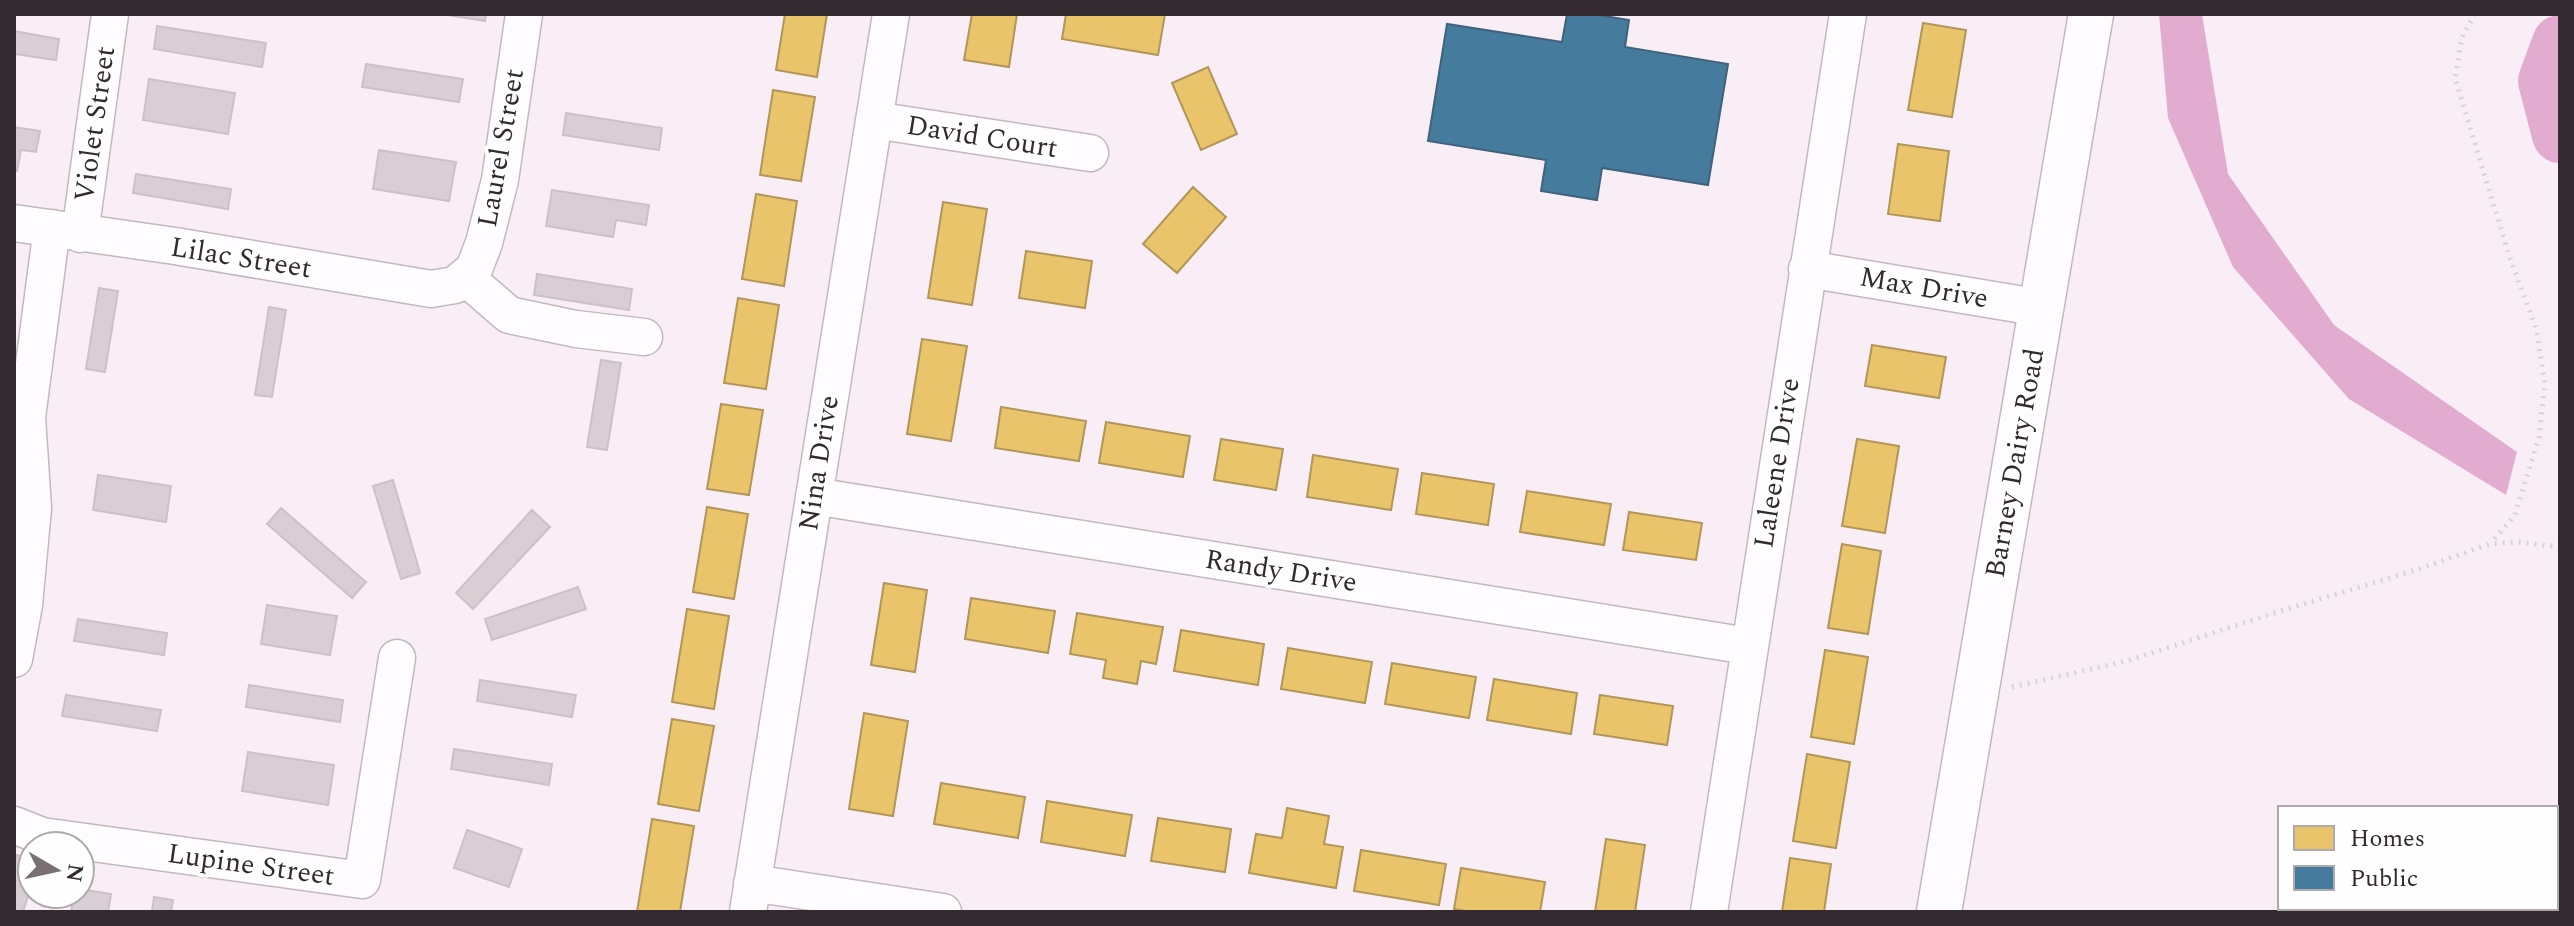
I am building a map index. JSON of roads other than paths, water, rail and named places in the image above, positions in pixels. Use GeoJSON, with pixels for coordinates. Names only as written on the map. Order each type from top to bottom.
{"type":"FeatureCollection","features":[{"type":"Feature","properties":{"kind":"street","name":"Violet Street"},"geometry":{"type":"LineString","coordinates":[[66,231],[110,14]]}},
{"type":"Feature","properties":{"kind":"street","name":"Laurel Street"},"geometry":{"type":"LineString","coordinates":[[465,277],[474,269],[484,243],[500,180],[524,14]]}},
{"type":"Feature","properties":{"kind":"street","name":"Nina Drive"},"geometry":{"type":"LineString","coordinates":[[750,898],[891,14]]}},
{"type":"Feature","properties":{"kind":"street","name":"Laleene Drive"},"geometry":{"type":"LineString","coordinates":[[1709,912],[1848,14]]}},
{"type":"Feature","properties":{"kind":"street","name":"Barney Dairy Road"},"geometry":{"type":"LineString","coordinates":[[1939,912],[2091,14]]}},
{"type":"Feature","properties":{"kind":"street","name":"David Court"},"geometry":{"type":"LineString","coordinates":[[874,120],[1090,153]]}},
{"type":"Feature","properties":{"kind":"street","name":"Lilac Street"},"geometry":{"type":"LineString","coordinates":[[14,223],[175,246],[431,289],[455,285],[465,277]]}},
{"type":"Feature","properties":{"kind":"street"},"geometry":{"type":"LineString","coordinates":[[14,659],[24,605],[33,508],[27,417],[66,231]]}},
{"type":"Feature","properties":{"kind":"street","name":"Max Drive"},"geometry":{"type":"LineString","coordinates":[[1807,269],[2041,308]]}},
{"type":"Feature","properties":{"kind":"street"},"geometry":{"type":"LineString","coordinates":[[465,277],[509,315],[576,329],[644,337]]}},
{"type":"Feature","properties":{"kind":"street","name":"Randy Drive"},"geometry":{"type":"LineString","coordinates":[[814,496],[1748,646]]}},
{"type":"Feature","properties":{"kind":"street","name":"Lupine Street"},"geometry":{"type":"LineString","coordinates":[[14,825],[42,836],[362,880],[397,658]]}},
{"type":"Feature","properties":{"kind":"street"},"geometry":{"type":"LineString","coordinates":[[750,898],[943,912]]}},
{"type":"Feature","properties":{"kind":"waterway"},"geometry":{"type":"LineString","coordinates":[[2560,43],[2546,81],[2560,135]]}}]}
